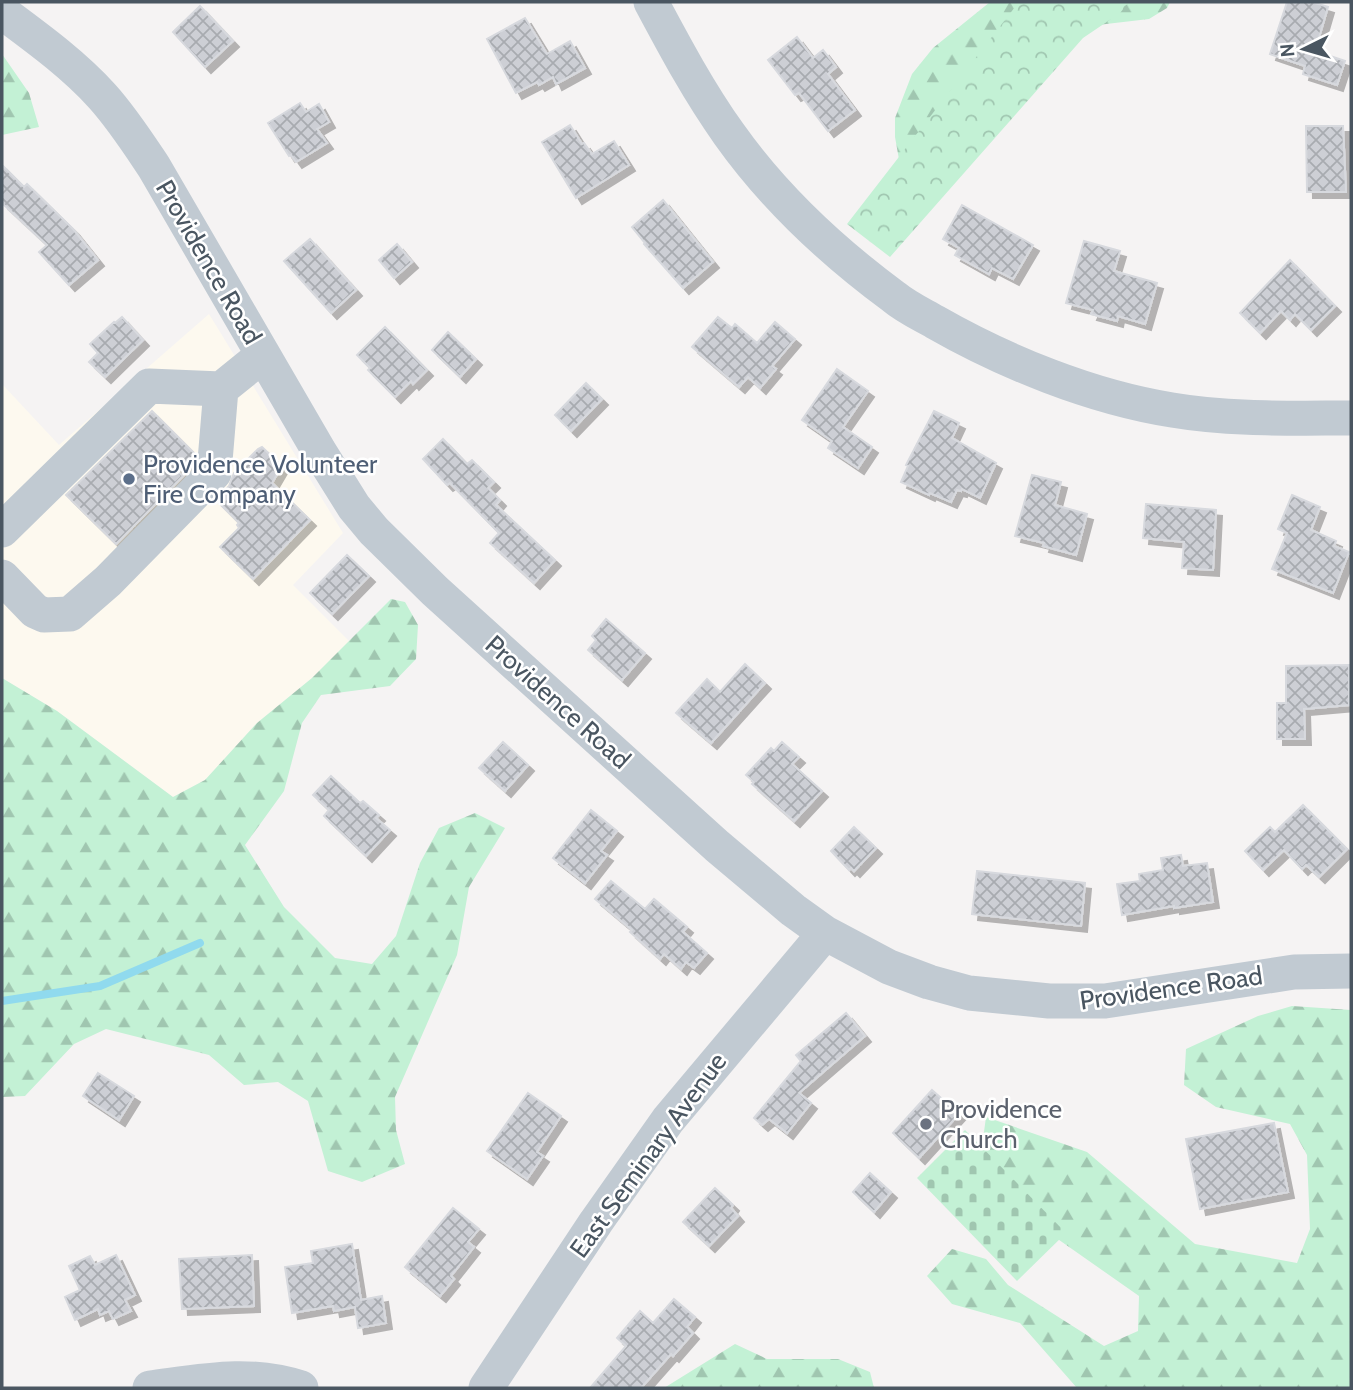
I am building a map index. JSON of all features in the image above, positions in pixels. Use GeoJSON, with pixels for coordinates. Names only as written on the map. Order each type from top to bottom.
{"type":"FeatureCollection","features":[{"type":"Feature","properties":{"kind":"street"},"geometry":{"type":"LineString","coordinates":[[651,2],[691,77],[738,146],[773,188],[834,248],[895,299],[974,343],[1037,371],[1101,393],[1170,410],[1232,417],[1351,418]]}},
{"type":"Feature","properties":{"kind":"street","name":"Providence Road"},"geometry":{"type":"LineString","coordinates":[[2,12],[76,70],[104,97],[131,132],[354,507],[397,555],[717,846],[793,910],[825,933],[889,967],[929,982],[969,993],[1016,999],[1105,1001],[1294,972],[1351,971]]}},
{"type":"Feature","properties":{"kind":"street"},"geometry":{"type":"LineString","coordinates":[[2,530],[149,386],[221,389],[263,355]]}},
{"type":"Feature","properties":{"kind":"street"},"geometry":{"type":"LineString","coordinates":[[2,577],[35,611],[44,615],[70,614],[80,606],[214,473],[221,389]]}},
{"type":"Feature","properties":{"kind":"street","name":"East Seminary Avenue"},"geometry":{"type":"LineString","coordinates":[[486,1388],[596,1222],[668,1120],[825,933]]}},
{"type":"Feature","properties":{"kind":"street"},"geometry":{"type":"LineString","coordinates":[[150,1388],[236,1377],[276,1380],[301,1388]]}},
{"type":"Feature","properties":{"kind":"shaded area"},"geometry":{"type":"Polygon","coordinates":[[[209,314],[343,533],[293,585],[350,642],[312,678],[257,723],[205,780],[173,797],[57,711],[2,678],[2,384],[59,445],[209,314]]]}},
{"type":"Feature","properties":{"kind":"green space"},"geometry":{"type":"Polygon","coordinates":[[[990,2],[1170,2],[1167,8],[1149,19],[1072,28],[900,165],[895,118],[912,74],[933,48],[990,2]]]}},
{"type":"Feature","properties":{"kind":"green space"},"geometry":{"type":"Polygon","coordinates":[[[1023,2],[1129,2],[1120,13],[1083,38],[890,257],[847,224],[1015,7],[1023,2]]]}},
{"type":"Feature","properties":{"kind":"green space"},"geometry":{"type":"Polygon","coordinates":[[[2,54],[29,93],[39,127],[2,135],[2,54]]]}},
{"type":"Feature","properties":{"kind":"green space"},"geometry":{"type":"Polygon","coordinates":[[[391,599],[405,602],[418,625],[416,659],[390,686],[321,695],[302,723],[284,791],[245,845],[284,907],[335,958],[372,964],[396,936],[420,863],[439,828],[475,813],[505,828],[469,887],[457,955],[395,1097],[396,1130],[405,1164],[362,1182],[328,1171],[308,1101],[278,1082],[244,1085],[209,1055],[106,1029],[74,1044],[25,1096],[2,1097],[2,678],[57,711],[173,797],[205,780],[257,723],[312,678],[391,599]]]}},
{"type":"Feature","properties":{"kind":"green space"},"geometry":{"type":"Polygon","coordinates":[[[1292,1006],[1351,1010],[1351,1388],[1077,1388],[1020,1323],[952,1304],[927,1276],[952,1249],[986,1259],[1008,1285],[1104,1346],[1138,1331],[1139,1296],[1052,1235],[981,1154],[986,1117],[1087,1152],[1195,1244],[1297,1263],[1310,1229],[1307,1155],[1290,1124],[1216,1107],[1184,1085],[1186,1049],[1258,1016],[1292,1006]]]}},
{"type":"Feature","properties":{"kind":"green space"},"geometry":{"type":"Polygon","coordinates":[[[965,1130],[1066,1233],[1017,1281],[917,1178],[965,1130]]]}},
{"type":"Feature","properties":{"kind":"green space"},"geometry":{"type":"Polygon","coordinates":[[[735,1344],[767,1359],[838,1359],[870,1372],[874,1388],[664,1388],[735,1344]]]}},
{"type":"Feature","properties":{"kind":"building"},"geometry":{"type":"Polygon","coordinates":[[[1287,2],[1312,2],[1328,7],[1315,51],[1345,61],[1337,85],[1303,74],[1305,66],[1270,54],[1287,2]]]}},
{"type":"Feature","properties":{"kind":"building"},"geometry":{"type":"Polygon","coordinates":[[[200,6],[233,41],[205,67],[173,32],[200,6]]]}},
{"type":"Feature","properties":{"kind":"building"},"geometry":{"type":"Polygon","coordinates":[[[525,18],[547,54],[570,41],[585,68],[556,84],[553,77],[516,93],[487,39],[525,18]]]}},
{"type":"Feature","properties":{"kind":"building"},"geometry":{"type":"Polygon","coordinates":[[[797,37],[813,58],[823,50],[836,67],[828,74],[855,110],[828,131],[799,93],[795,95],[768,60],[797,37]]]}},
{"type":"Feature","properties":{"kind":"building"},"geometry":{"type":"Polygon","coordinates":[[[300,103],[306,112],[319,104],[329,122],[317,129],[327,143],[296,162],[289,156],[268,123],[300,103]]]}},
{"type":"Feature","properties":{"kind":"building"},"geometry":{"type":"Polygon","coordinates":[[[570,125],[592,154],[614,141],[629,165],[576,198],[542,142],[570,125]]]}},
{"type":"Feature","properties":{"kind":"building"},"geometry":{"type":"Polygon","coordinates":[[[1306,126],[1343,126],[1346,192],[1307,192],[1306,126]]]}},
{"type":"Feature","properties":{"kind":"building"},"geometry":{"type":"Polygon","coordinates":[[[2,165],[24,187],[27,184],[73,229],[98,260],[69,285],[39,252],[47,245],[2,203],[2,165]]]}},
{"type":"Feature","properties":{"kind":"building"},"geometry":{"type":"Polygon","coordinates":[[[663,200],[713,262],[683,288],[632,227],[663,200]]]}},
{"type":"Feature","properties":{"kind":"building"},"geometry":{"type":"Polygon","coordinates":[[[962,205],[1033,245],[1013,279],[992,268],[989,274],[955,255],[959,248],[943,239],[962,205]]]}},
{"type":"Feature","properties":{"kind":"building"},"geometry":{"type":"Polygon","coordinates":[[[310,239],[356,290],[331,313],[284,261],[310,239]]]}},
{"type":"Feature","properties":{"kind":"building"},"geometry":{"type":"Polygon","coordinates":[[[1084,241],[1120,251],[1114,271],[1157,283],[1145,324],[1118,316],[1117,321],[1091,314],[1093,310],[1066,303],[1084,241]]]}},
{"type":"Feature","properties":{"kind":"building"},"geometry":{"type":"Polygon","coordinates":[[[397,244],[412,262],[394,278],[379,260],[397,244]]]}},
{"type":"Feature","properties":{"kind":"building"},"geometry":{"type":"Polygon","coordinates":[[[1290,260],[1335,306],[1311,330],[1295,314],[1290,320],[1281,311],[1260,333],[1240,313],[1290,260]]]}},
{"type":"Feature","properties":{"kind":"building"},"geometry":{"type":"Polygon","coordinates":[[[122,317],[143,340],[105,377],[89,362],[98,353],[90,344],[122,317]]]}},
{"type":"Feature","properties":{"kind":"building"},"geometry":{"type":"Polygon","coordinates":[[[718,317],[732,328],[735,324],[757,343],[775,322],[795,339],[772,366],[776,369],[760,388],[748,377],[739,387],[692,347],[718,317]]]}},
{"type":"Feature","properties":{"kind":"building"},"geometry":{"type":"Polygon","coordinates":[[[385,327],[427,370],[395,397],[357,355],[385,327]]]}},
{"type":"Feature","properties":{"kind":"building"},"geometry":{"type":"Polygon","coordinates":[[[448,332],[476,359],[460,377],[432,350],[448,332]]]}},
{"type":"Feature","properties":{"kind":"building"},"geometry":{"type":"Polygon","coordinates":[[[837,369],[868,391],[843,427],[872,447],[858,468],[828,448],[832,441],[802,420],[837,369]]]}},
{"type":"Feature","properties":{"kind":"building"},"geometry":{"type":"Polygon","coordinates":[[[586,383],[602,399],[571,431],[555,415],[586,383]]]}},
{"type":"Feature","properties":{"kind":"building","name":"Providence Volunteer Fire Company"},"geometry":{"type":"Polygon","coordinates":[[[152,411],[195,454],[178,472],[183,476],[116,544],[66,495],[152,411]]]}},
{"type":"Feature","properties":{"kind":"building"},"geometry":{"type":"Polygon","coordinates":[[[934,411],[959,423],[952,438],[996,463],[980,498],[962,489],[957,490],[951,502],[901,482],[908,466],[906,465],[934,411]]]}},
{"type":"Feature","properties":{"kind":"building"},"geometry":{"type":"Polygon","coordinates":[[[443,439],[467,464],[472,460],[494,482],[488,488],[500,500],[496,505],[555,560],[534,583],[490,543],[499,533],[423,459],[443,439]]]}},
{"type":"Feature","properties":{"kind":"building"},"geometry":{"type":"Polygon","coordinates":[[[262,447],[282,466],[272,483],[310,520],[253,579],[220,547],[239,528],[239,523],[216,500],[229,486],[234,473],[262,447]]]}},
{"type":"Feature","properties":{"kind":"building"},"geometry":{"type":"Polygon","coordinates":[[[1032,475],[1061,482],[1055,505],[1087,514],[1076,555],[1015,536],[1032,475]]]}},
{"type":"Feature","properties":{"kind":"building"},"geometry":{"type":"Polygon","coordinates":[[[1292,495],[1320,507],[1311,530],[1336,541],[1334,546],[1349,552],[1333,593],[1272,569],[1287,533],[1278,529],[1292,495]]]}},
{"type":"Feature","properties":{"kind":"building"},"geometry":{"type":"Polygon","coordinates":[[[1146,504],[1216,510],[1213,570],[1182,568],[1184,542],[1143,538],[1146,504]]]}},
{"type":"Feature","properties":{"kind":"building"},"geometry":{"type":"Polygon","coordinates":[[[347,555],[369,576],[332,614],[310,593],[347,555]]]}},
{"type":"Feature","properties":{"kind":"building"},"geometry":{"type":"Polygon","coordinates":[[[606,619],[645,653],[622,680],[588,650],[596,640],[592,636],[606,619]]]}},
{"type":"Feature","properties":{"kind":"building"},"geometry":{"type":"Polygon","coordinates":[[[745,664],[765,683],[711,743],[676,713],[707,679],[720,692],[745,664]]]}},
{"type":"Feature","properties":{"kind":"building"},"geometry":{"type":"Polygon","coordinates":[[[1349,665],[1349,705],[1304,709],[1305,739],[1277,739],[1277,703],[1286,703],[1286,666],[1349,665]]]}},
{"type":"Feature","properties":{"kind":"building"},"geometry":{"type":"Polygon","coordinates":[[[503,742],[528,765],[505,791],[479,768],[503,742]]]}},
{"type":"Feature","properties":{"kind":"building"},"geometry":{"type":"Polygon","coordinates":[[[782,742],[799,757],[792,764],[822,791],[794,821],[752,784],[754,782],[746,775],[771,748],[774,751],[782,742]]]}},
{"type":"Feature","properties":{"kind":"building"},"geometry":{"type":"Polygon","coordinates":[[[331,776],[360,803],[363,801],[379,815],[376,818],[390,830],[366,856],[324,816],[329,810],[313,795],[331,776]]]}},
{"type":"Feature","properties":{"kind":"building"},"geometry":{"type":"Polygon","coordinates":[[[1303,805],[1347,849],[1319,877],[1306,865],[1302,869],[1284,850],[1263,870],[1245,851],[1270,827],[1275,832],[1303,805]]]}},
{"type":"Feature","properties":{"kind":"building"},"geometry":{"type":"Polygon","coordinates":[[[591,810],[617,831],[601,851],[607,855],[585,883],[553,858],[591,810]]]}},
{"type":"Feature","properties":{"kind":"building"},"geometry":{"type":"Polygon","coordinates":[[[854,827],[876,848],[854,871],[851,868],[849,870],[831,851],[854,827]]]}},
{"type":"Feature","properties":{"kind":"building"},"geometry":{"type":"Polygon","coordinates":[[[1181,855],[1183,866],[1207,863],[1213,902],[1122,915],[1117,884],[1140,881],[1139,874],[1163,870],[1161,858],[1181,855]]]}},
{"type":"Feature","properties":{"kind":"building"},"geometry":{"type":"Polygon","coordinates":[[[977,871],[1085,883],[1081,926],[972,914],[977,871]]]}},
{"type":"Feature","properties":{"kind":"building"},"geometry":{"type":"Polygon","coordinates":[[[611,881],[645,909],[654,899],[687,927],[683,932],[707,953],[694,968],[686,962],[681,969],[664,954],[660,959],[630,932],[632,930],[595,899],[611,881]]]}},
{"type":"Feature","properties":{"kind":"building"},"geometry":{"type":"Polygon","coordinates":[[[846,1013],[865,1036],[799,1093],[811,1103],[787,1133],[769,1119],[762,1125],[754,1118],[801,1061],[796,1055],[846,1013]]]}},
{"type":"Feature","properties":{"kind":"building"},"geometry":{"type":"Polygon","coordinates":[[[98,1073],[134,1096],[119,1120],[83,1096],[98,1073]]]}},
{"type":"Feature","properties":{"kind":"building","name":"Providence Church"},"geometry":{"type":"Polygon","coordinates":[[[932,1090],[959,1114],[919,1158],[893,1133],[932,1090]]]}},
{"type":"Feature","properties":{"kind":"building"},"geometry":{"type":"Polygon","coordinates":[[[528,1093],[561,1116],[537,1152],[543,1156],[527,1179],[487,1151],[528,1093]]]}},
{"type":"Feature","properties":{"kind":"building"},"geometry":{"type":"Polygon","coordinates":[[[1274,1123],[1288,1192],[1200,1209],[1186,1139],[1274,1123]]]}},
{"type":"Feature","properties":{"kind":"building"},"geometry":{"type":"Polygon","coordinates":[[[870,1173],[891,1192],[874,1212],[853,1192],[870,1173]]]}},
{"type":"Feature","properties":{"kind":"building"},"geometry":{"type":"Polygon","coordinates":[[[715,1188],[733,1205],[731,1208],[738,1216],[709,1246],[683,1222],[715,1188]]]}},
{"type":"Feature","properties":{"kind":"building"},"geometry":{"type":"Polygon","coordinates":[[[453,1208],[479,1229],[468,1242],[474,1247],[451,1276],[454,1279],[440,1296],[405,1267],[453,1208]]]}},
{"type":"Feature","properties":{"kind":"building"},"geometry":{"type":"Polygon","coordinates":[[[352,1244],[361,1300],[382,1296],[386,1323],[358,1328],[355,1307],[334,1311],[333,1306],[292,1313],[285,1267],[313,1263],[311,1251],[352,1244]]]}},
{"type":"Feature","properties":{"kind":"building"},"geometry":{"type":"Polygon","coordinates":[[[116,1255],[135,1295],[125,1300],[131,1311],[113,1319],[109,1311],[100,1315],[98,1309],[75,1320],[65,1297],[80,1290],[69,1266],[90,1256],[95,1265],[116,1255]]]}},
{"type":"Feature","properties":{"kind":"building"},"geometry":{"type":"Polygon","coordinates":[[[252,1255],[254,1306],[182,1309],[179,1259],[252,1255]]]}},
{"type":"Feature","properties":{"kind":"building"},"geometry":{"type":"Polygon","coordinates":[[[674,1299],[695,1317],[687,1327],[693,1333],[673,1356],[671,1354],[641,1388],[590,1388],[626,1346],[617,1338],[640,1311],[653,1323],[674,1299]]]}},
{"type":"Feature","properties":{"kind":"waterway"},"geometry":{"type":"LineString","coordinates":[[2,1001],[100,986],[200,943]]}},
{"type":"Feature","properties":{"kind":"place","name":"Providence Volunteer Fire Company"},"geometry":{"type":"Point","coordinates":[129,479]}},
{"type":"Feature","properties":{"kind":"place","name":"Providence Church"},"geometry":{"type":"Point","coordinates":[926,1124]}}]}
